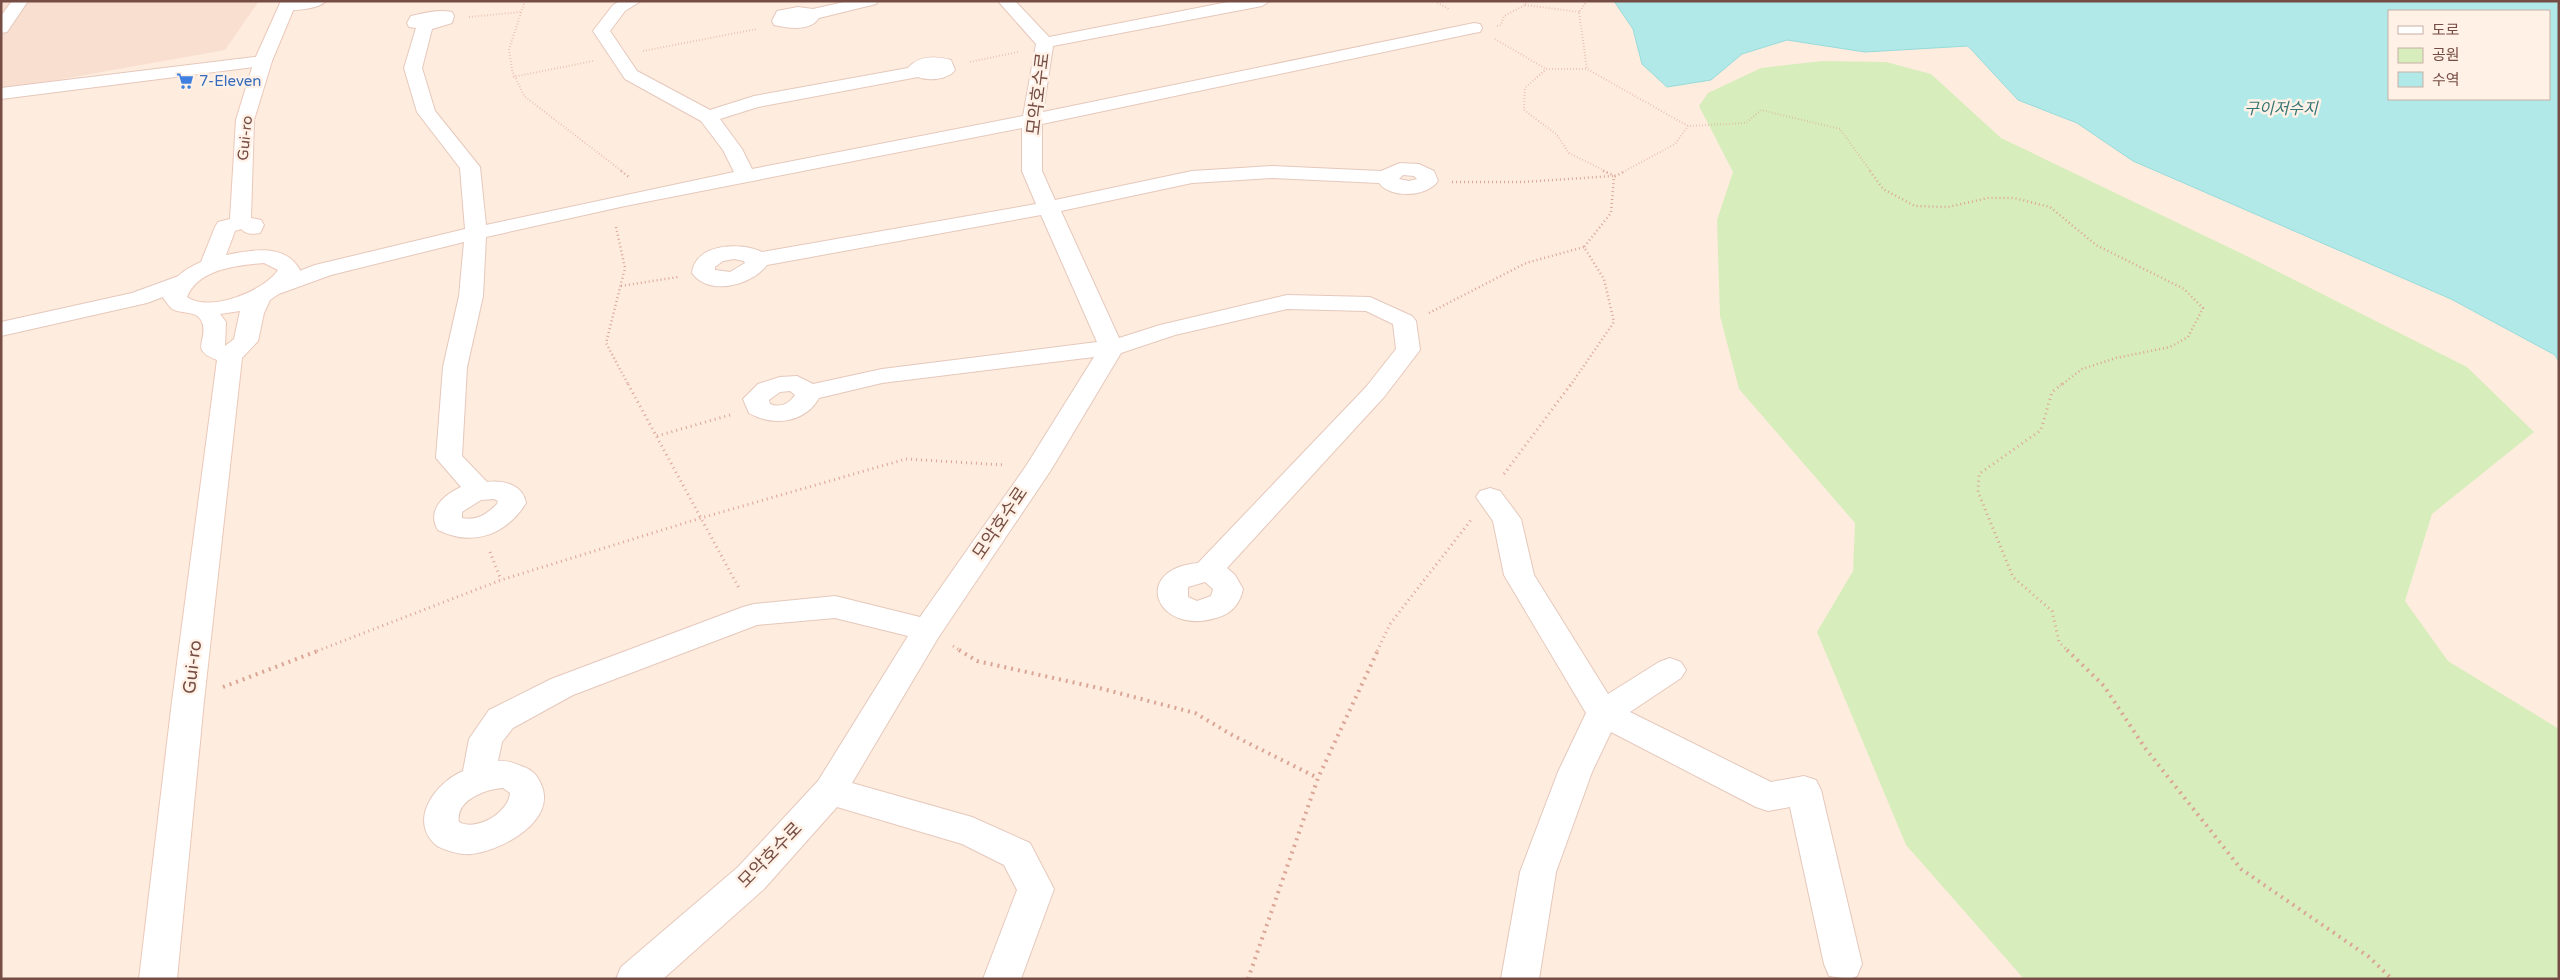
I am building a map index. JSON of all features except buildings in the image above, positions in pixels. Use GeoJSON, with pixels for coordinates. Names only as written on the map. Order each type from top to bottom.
{"type":"FeatureCollection","features":[{"type":"Feature","properties":{"kind":"street"},"geometry":{"type":"LineString","coordinates":[[1,28],[20,1]]}},
{"type":"Feature","properties":{"kind":"street"},"geometry":{"type":"LineString","coordinates":[[288,4],[318,1]]}},
{"type":"Feature","properties":{"kind":"street"},"geometry":{"type":"LineString","coordinates":[[633,1],[619,8],[601,32],[630,75],[708,116],[732,149],[746,176]]}},
{"type":"Feature","properties":{"kind":"street"},"geometry":{"type":"LineString","coordinates":[[810,15],[870,1]]}},
{"type":"Feature","properties":{"kind":"street","name":"모악호수로"},"geometry":{"type":"LineString","coordinates":[[635,979],[751,878],[830,790],[927,630],[1037,470],[1112,348],[1032,170],[1032,120],[1044,47],[1006,1]]}},
{"type":"Feature","properties":{"kind":"street"},"geometry":{"type":"LineString","coordinates":[[1044,47],[1155,13],[1262,1]]}},
{"type":"Feature","properties":{"kind":"street","name":"Gui-ro"},"geometry":{"type":"LineString","coordinates":[[240,222],[245,120],[263,61],[288,4]]}},
{"type":"Feature","properties":{"kind":"street"},"geometry":{"type":"LineString","coordinates":[[446,19],[446,16],[434,15],[415,22],[417,25],[425,26],[413,68],[426,112],[470,167],[476,233],[471,296],[455,367],[449,458],[480,491]]}},
{"type":"Feature","properties":{"kind":"street"},"geometry":{"type":"LineString","coordinates":[[204,309],[223,308],[323,270],[388,253],[625,200],[1032,120],[1474,28]]}},
{"type":"Feature","properties":{"kind":"street"},"geometry":{"type":"LineString","coordinates":[[1,94],[263,61]]}},
{"type":"Feature","properties":{"kind":"street"},"geometry":{"type":"LineString","coordinates":[[708,116],[754,102],[918,72],[916,68],[927,63],[942,63],[947,66]]}},
{"type":"Feature","properties":{"kind":"street"},"geometry":{"type":"LineString","coordinates":[[703,273],[714,279],[732,278],[753,268],[756,260],[1048,208],[1192,177],[1272,172],[1388,177],[1394,170],[1413,169],[1427,175],[1428,181]]}},
{"type":"Feature","properties":{"kind":"street"},"geometry":{"type":"LineString","coordinates":[[211,266],[226,227],[240,222],[253,225],[251,243],[264,256]]}},
{"type":"Feature","properties":{"kind":"street"},"geometry":{"type":"LineString","coordinates":[[286,264],[368,250],[388,253]]}},
{"type":"Feature","properties":{"kind":"street"},"geometry":{"type":"LineString","coordinates":[[1,329],[53,319],[79,318],[149,304],[182,293],[211,266],[233,259],[264,256],[278,259],[286,264],[289,270],[285,279],[268,292],[252,313],[246,341],[230,356],[213,350],[214,322],[204,309],[182,293]]}},
{"type":"Feature","properties":{"kind":"street"},"geometry":{"type":"LineString","coordinates":[[758,408],[770,413],[788,412],[802,405],[807,393],[882,376],[1112,348],[1168,330],[1287,302],[1370,304],[1404,321],[1408,350],[1375,392],[1206,572]]}},
{"type":"Feature","properties":{"kind":"street","name":"Gui-ro"},"geometry":{"type":"LineString","coordinates":[[158,979],[188,701],[230,356]]}},
{"type":"Feature","properties":{"kind":"street"},"geometry":{"type":"LineString","coordinates":[[1490,497],[1507,519],[1519,575],[1603,713],[1768,797],[1804,790],[1842,964]]}},
{"type":"Feature","properties":{"kind":"street"},"geometry":{"type":"LineString","coordinates":[[478,779],[486,739],[502,719],[562,687],[754,615],[835,607],[927,630]]}},
{"type":"Feature","properties":{"kind":"street"},"geometry":{"type":"LineString","coordinates":[[1520,979],[1538,872],[1575,772],[1603,713],[1670,670]]}},
{"type":"Feature","properties":{"kind":"street"},"geometry":{"type":"LineString","coordinates":[[830,790],[972,832],[1017,854],[1036,889],[1002,979]]}},
{"type":"Feature","properties":{"kind":"path"},"geometry":{"type":"LineString","coordinates":[[525,1],[507,52],[513,77],[524,96],[629,176],[625,200],[612,212],[625,268],[606,343],[754,615]]}},
{"type":"Feature","properties":{"kind":"path"},"geometry":{"type":"LineString","coordinates":[[1525,5],[1526,1]]}},
{"type":"Feature","properties":{"kind":"path"},"geometry":{"type":"LineString","coordinates":[[1587,1],[1579,12],[1587,69]]}},
{"type":"Feature","properties":{"kind":"path"},"geometry":{"type":"LineString","coordinates":[[1474,28],[1500,25],[1504,16],[1525,5],[1579,12]]}},
{"type":"Feature","properties":{"kind":"path"},"geometry":{"type":"LineString","coordinates":[[446,19],[521,12]]}},
{"type":"Feature","properties":{"kind":"path"},"geometry":{"type":"LineString","coordinates":[[1474,28],[1546,69],[1587,69],[1688,126],[1746,123],[1761,110],[1840,129],[1883,189],[1915,206],[1948,207],[1988,198],[2014,198],[2050,207],[2096,245],[2184,289],[2203,308],[2188,337],[2170,348],[2116,358],[2082,369],[2052,392],[2041,430],[1979,474],[1978,492],[2013,577],[2052,611],[2059,642],[2104,686],[2146,748],[2241,869],[2369,958],[2392,979]]}},
{"type":"Feature","properties":{"kind":"path"},"geometry":{"type":"LineString","coordinates":[[947,66],[1044,47]]}},
{"type":"Feature","properties":{"kind":"path"},"geometry":{"type":"LineString","coordinates":[[1546,69],[1525,88],[1524,110],[1556,134],[1569,153],[1593,167],[1616,176]]}},
{"type":"Feature","properties":{"kind":"path"},"geometry":{"type":"LineString","coordinates":[[1428,181],[1523,182],[1616,176],[1675,144],[1688,126]]}},
{"type":"Feature","properties":{"kind":"path"},"geometry":{"type":"LineString","coordinates":[[1405,332],[1430,312],[1526,263],[1584,247],[1611,213],[1614,177],[1616,176]]}},
{"type":"Feature","properties":{"kind":"path"},"geometry":{"type":"LineString","coordinates":[[1248,979],[1318,778],[1390,624],[1490,497],[1508,467],[1575,379],[1614,322],[1604,279],[1584,247]]}},
{"type":"Feature","properties":{"kind":"path"},"geometry":{"type":"LineString","coordinates":[[621,286],[703,273]]}},
{"type":"Feature","properties":{"kind":"path"},"geometry":{"type":"LineString","coordinates":[[657,436],[758,408]]}},
{"type":"Feature","properties":{"kind":"path"},"geometry":{"type":"LineString","coordinates":[[188,701],[501,580],[701,518],[906,459],[987,463],[1037,470]]}},
{"type":"Feature","properties":{"kind":"path"},"geometry":{"type":"LineString","coordinates":[[927,630],[978,661],[1102,689],[1194,713],[1234,736],[1318,778]]}},
{"type":"Feature","properties":{"kind":"shaded area"},"geometry":{"type":"Polygon","coordinates":[[[1,1],[259,1],[225,50],[1,90],[1,1]]]}},
{"type":"Feature","properties":{"kind":"green space"},"geometry":{"type":"Polygon","coordinates":[[[1822,61],[1886,62],[1931,74],[2001,138],[2253,259],[2467,367],[2534,432],[2432,514],[2405,601],[2448,661],[2559,729],[2559,979],[2024,979],[1906,845],[1817,632],[1853,571],[1855,523],[1739,389],[1720,316],[1717,220],[1733,172],[1699,106],[1708,93],[1761,68],[1822,61]]]}},
{"type":"Feature","properties":{"kind":"water","name":"구이저수지"},"geometry":{"type":"Polygon","coordinates":[[[1614,1],[2559,1],[2559,362],[2555,355],[2451,299],[2133,161],[2077,123],[2018,100],[1968,46],[1865,52],[1787,40],[1742,54],[1711,80],[1667,87],[1642,64],[1633,29],[1614,1]]]}},
{"type":"Feature","properties":{"kind":"place","name":"7-Eleven"},"geometry":{"type":"Point","coordinates":[185,81]}}]}
